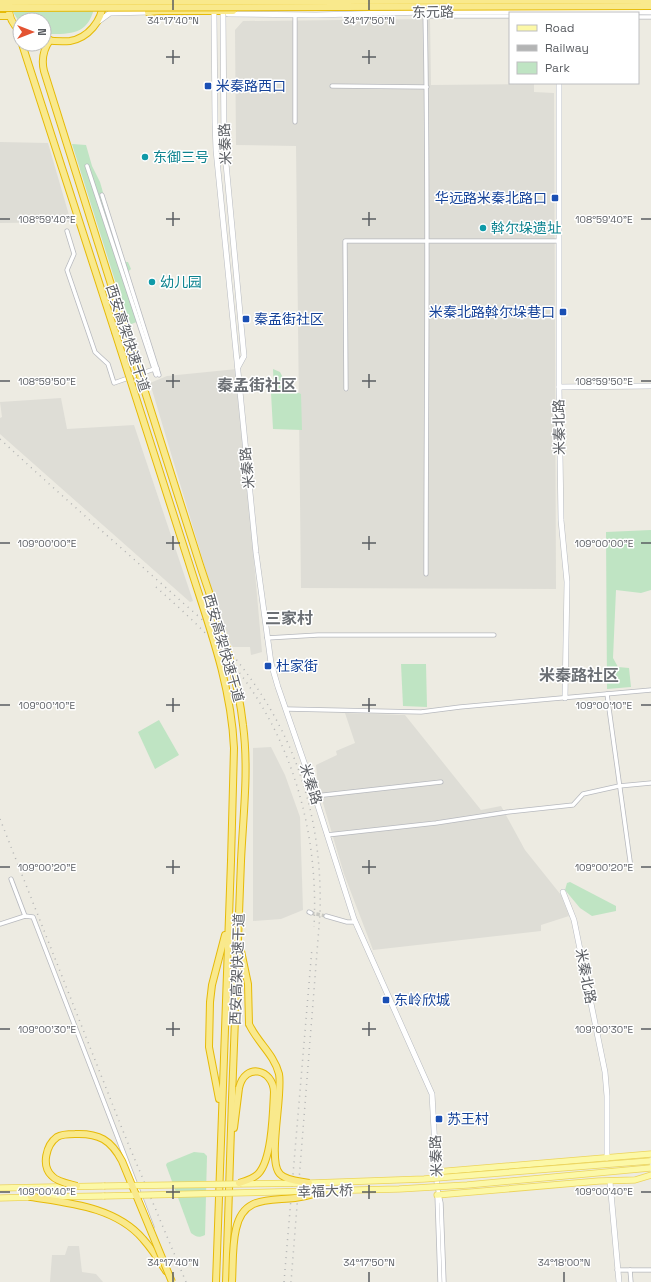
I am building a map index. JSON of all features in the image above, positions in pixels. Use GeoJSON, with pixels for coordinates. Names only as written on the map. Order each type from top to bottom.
{"type":"FeatureCollection","features":[{"type":"Feature","properties":{"kind":"highway"},"geometry":{"type":"LineString","coordinates":[[9,0],[9,16],[12,21]]}},
{"type":"Feature","properties":{"kind":"highway"},"geometry":{"type":"LineString","coordinates":[[52,40],[68,41],[79,38],[88,32],[97,22],[102,10],[103,0]]}},
{"type":"Feature","properties":{"kind":"highway"},"geometry":{"type":"LineString","coordinates":[[0,8],[651,0]]}},
{"type":"Feature","properties":{"kind":"highway"},"geometry":{"type":"LineString","coordinates":[[0,2],[378,3],[651,6]]}},
{"type":"Feature","properties":{"kind":"highway"},"geometry":{"type":"LineString","coordinates":[[148,12],[160,10],[327,11],[378,3]]}},
{"type":"Feature","properties":{"kind":"highway"},"geometry":{"type":"LineString","coordinates":[[0,16],[9,16]]}},
{"type":"Feature","properties":{"kind":"highway","name":"西安高架快速干道"},"geometry":{"type":"LineString","coordinates":[[25,52],[211,633],[228,695],[234,748],[216,1282]]}},
{"type":"Feature","properties":{"kind":"highway","name":"西安高架快速干道"},"geometry":{"type":"LineString","coordinates":[[43,52],[42,62],[44,71],[217,618],[236,687],[243,726],[245,776],[226,1282]]}},
{"type":"Feature","properties":{"kind":"highway"},"geometry":{"type":"LineString","coordinates":[[221,1107],[209,1047],[210,1002],[212,985],[228,920]]}},
{"type":"Feature","properties":{"kind":"highway"},"geometry":{"type":"LineString","coordinates":[[238,940],[248,984],[249,1024],[271,1055],[279,1075],[279,1099],[275,1141],[277,1170],[288,1179],[309,1183]]}},
{"type":"Feature","properties":{"kind":"highway"},"geometry":{"type":"LineString","coordinates":[[230,1165],[241,1080],[250,1072],[264,1074],[273,1084],[274,1092],[269,1149],[265,1164],[259,1173],[255,1177],[239,1183]]}},
{"type":"Feature","properties":{"kind":"highway"},"geometry":{"type":"LineString","coordinates":[[78,1186],[56,1179],[48,1172],[46,1157],[54,1140],[61,1135],[81,1133],[95,1135],[108,1141],[113,1146],[122,1161],[171,1280]]}},
{"type":"Feature","properties":{"kind":"highway"},"geometry":{"type":"LineString","coordinates":[[232,1282],[236,1231],[239,1219],[248,1206],[260,1202],[296,1198],[325,1191]]}},
{"type":"Feature","properties":{"kind":"highway"},"geometry":{"type":"LineString","coordinates":[[31,1197],[90,1208],[115,1217],[143,1238],[171,1280]]}},
{"type":"Feature","properties":{"kind":"main road"},"geometry":{"type":"LineString","coordinates":[[436,1172],[651,1154]]}},
{"type":"Feature","properties":{"kind":"main road","name":"幸福大桥"},"geometry":{"type":"LineString","coordinates":[[0,1186],[23,1187],[309,1183],[424,1179],[650,1161]]}},
{"type":"Feature","properties":{"kind":"main road","name":"幸福大桥"},"geometry":{"type":"LineString","coordinates":[[0,1198],[399,1189],[467,1185],[651,1168]]}},
{"type":"Feature","properties":{"kind":"main road"},"geometry":{"type":"LineString","coordinates":[[438,1195],[635,1180],[651,1174]]}},
{"type":"Feature","properties":{"kind":"street"},"geometry":{"type":"LineString","coordinates":[[558,0],[558,12]]}},
{"type":"Feature","properties":{"kind":"street","name":"东元路"},"geometry":{"type":"LineString","coordinates":[[97,22],[103,16],[110,13],[148,12],[295,15],[425,12],[651,12]]}},
{"type":"Feature","properties":{"kind":"street"},"geometry":{"type":"LineString","coordinates":[[425,12],[431,16],[509,16]]}},
{"type":"Feature","properties":{"kind":"street"},"geometry":{"type":"LineString","coordinates":[[425,12],[428,241],[426,574]]}},
{"type":"Feature","properties":{"kind":"street","name":"米秦路"},"geometry":{"type":"LineString","coordinates":[[223,13],[224,150],[244,356],[237,368]]}},
{"type":"Feature","properties":{"kind":"street","name":"米秦路"},"geometry":{"type":"LineString","coordinates":[[214,14],[215,137],[256,553],[267,638],[278,687],[315,796],[355,922],[432,1094],[438,1195],[440,1282]]}},
{"type":"Feature","properties":{"kind":"street"},"geometry":{"type":"LineString","coordinates":[[295,15],[295,122]]}},
{"type":"Feature","properties":{"kind":"street"},"geometry":{"type":"LineString","coordinates":[[639,16],[651,17]]}},
{"type":"Feature","properties":{"kind":"street","name":"米秦北路"},"geometry":{"type":"LineString","coordinates":[[559,84],[559,387],[561,520],[567,582],[565,698]]}},
{"type":"Feature","properties":{"kind":"street"},"geometry":{"type":"LineString","coordinates":[[332,86],[427,87]]}},
{"type":"Feature","properties":{"kind":"street"},"geometry":{"type":"LineString","coordinates":[[87,166],[158,375]]}},
{"type":"Feature","properties":{"kind":"street"},"geometry":{"type":"LineString","coordinates":[[102,195],[155,368]]}},
{"type":"Feature","properties":{"kind":"street"},"geometry":{"type":"LineString","coordinates":[[67,231],[74,254],[67,270],[95,352],[108,364],[114,382],[155,368]]}},
{"type":"Feature","properties":{"kind":"street"},"geometry":{"type":"LineString","coordinates":[[346,389],[344,241],[559,241]]}},
{"type":"Feature","properties":{"kind":"street"},"geometry":{"type":"LineString","coordinates":[[233,323],[241,323]]}},
{"type":"Feature","properties":{"kind":"street"},"geometry":{"type":"LineString","coordinates":[[559,387],[651,386]]}},
{"type":"Feature","properties":{"kind":"street"},"geometry":{"type":"LineString","coordinates":[[267,638],[318,635],[494,635]]}},
{"type":"Feature","properties":{"kind":"street"},"geometry":{"type":"LineString","coordinates":[[286,709],[421,712],[651,690]]}},
{"type":"Feature","properties":{"kind":"street"},"geometry":{"type":"LineString","coordinates":[[608,694],[631,868]]}},
{"type":"Feature","properties":{"kind":"street"},"geometry":{"type":"LineString","coordinates":[[315,796],[441,782]]}},
{"type":"Feature","properties":{"kind":"street"},"geometry":{"type":"LineString","coordinates":[[327,836],[573,805],[583,794],[619,786],[651,783]]}},
{"type":"Feature","properties":{"kind":"street"},"geometry":{"type":"LineString","coordinates":[[11,879],[25,916]]}},
{"type":"Feature","properties":{"kind":"street","name":"米秦北路"},"geometry":{"type":"LineString","coordinates":[[563,892],[574,920],[605,1072],[607,1090],[607,1158]]}},
{"type":"Feature","properties":{"kind":"street"},"geometry":{"type":"LineString","coordinates":[[0,924],[25,916],[33,917],[153,1230]]}},
{"type":"Feature","properties":{"kind":"street"},"geometry":{"type":"LineString","coordinates":[[326,916],[347,922],[355,922]]}},
{"type":"Feature","properties":{"kind":"street"},"geometry":{"type":"LineString","coordinates":[[610,1182],[619,1282]]}},
{"type":"Feature","properties":{"kind":"street","name":"米秦路"},"geometry":{"type":"LineString","coordinates":[[438,1195],[440,1203],[444,1282]]}},
{"type":"Feature","properties":{"kind":"street"},"geometry":{"type":"LineString","coordinates":[[617,1270],[651,1270]]}},
{"type":"Feature","properties":{"kind":"street"},"geometry":{"type":"LineString","coordinates":[[630,1270],[631,1282]]}},
{"type":"Feature","properties":{"kind":"shaded area"},"geometry":{"type":"Polygon","coordinates":[[[430,19],[431,85],[534,84],[534,92],[554,93],[556,589],[301,588],[296,146],[236,145],[235,30],[243,21],[430,19]]]}},
{"type":"Feature","properties":{"kind":"shaded area"},"geometry":{"type":"Polygon","coordinates":[[[0,142],[48,143],[71,222],[0,223],[0,142]]]}},
{"type":"Feature","properties":{"kind":"shaded area"},"geometry":{"type":"Polygon","coordinates":[[[237,369],[262,652],[251,655],[250,647],[233,647],[226,638],[150,383],[167,376],[237,369]]]}},
{"type":"Feature","properties":{"kind":"shaded area"},"geometry":{"type":"Polygon","coordinates":[[[61,398],[67,429],[134,425],[193,601],[190,602],[0,434],[0,418],[2,417],[0,402],[61,398]]]}},
{"type":"Feature","properties":{"kind":"shaded area"},"geometry":{"type":"Polygon","coordinates":[[[345,713],[405,715],[481,810],[501,806],[525,850],[561,895],[569,916],[541,925],[541,931],[373,950],[344,874],[318,786],[316,765],[337,755],[336,751],[355,743],[345,713]]]}},
{"type":"Feature","properties":{"kind":"shaded area"},"geometry":{"type":"Polygon","coordinates":[[[271,747],[285,775],[300,817],[303,910],[281,919],[253,921],[253,748],[271,747]]]}},
{"type":"Feature","properties":{"kind":"shaded area"},"geometry":{"type":"Polygon","coordinates":[[[68,1246],[79,1246],[82,1272],[96,1274],[103,1282],[50,1282],[52,1255],[65,1255],[68,1246]]]}},
{"type":"Feature","properties":{"kind":"green space"},"geometry":{"type":"Polygon","coordinates":[[[12,1],[95,4],[88,22],[83,28],[63,34],[52,34],[52,12],[13,12],[12,1]]]}},
{"type":"Feature","properties":{"kind":"green space"},"geometry":{"type":"Polygon","coordinates":[[[72,144],[86,145],[92,166],[100,182],[123,262],[128,262],[131,269],[123,276],[139,321],[129,325],[72,144]]]}},
{"type":"Feature","properties":{"kind":"green space"},"geometry":{"type":"Polygon","coordinates":[[[273,369],[280,372],[288,385],[301,394],[302,430],[273,429],[271,393],[274,391],[273,369]]]}},
{"type":"Feature","properties":{"kind":"green space"},"geometry":{"type":"Polygon","coordinates":[[[651,530],[651,590],[641,593],[616,590],[613,658],[618,667],[629,668],[631,687],[607,689],[606,532],[651,530]]]}},
{"type":"Feature","properties":{"kind":"green space"},"geometry":{"type":"Polygon","coordinates":[[[401,664],[426,664],[427,707],[403,706],[401,664]]]}},
{"type":"Feature","properties":{"kind":"green space"},"geometry":{"type":"Polygon","coordinates":[[[159,720],[179,755],[155,769],[138,732],[159,720]]]}},
{"type":"Feature","properties":{"kind":"green space"},"geometry":{"type":"Polygon","coordinates":[[[570,882],[616,906],[616,911],[592,916],[580,908],[565,890],[567,883],[570,882]]]}},
{"type":"Feature","properties":{"kind":"green space"},"geometry":{"type":"Polygon","coordinates":[[[194,1152],[204,1153],[207,1156],[205,1235],[199,1237],[191,1233],[166,1165],[167,1163],[194,1152]]]}},
{"type":"Feature","properties":{"kind":"tunnel"},"geometry":{"type":"LineString","coordinates":[[311,913],[326,916]]}},
{"type":"Feature","properties":{"kind":"railway"},"geometry":{"type":"LineString","coordinates":[[0,439],[212,629],[252,681],[271,711],[287,742],[300,774],[310,808],[316,842],[320,877],[320,914],[291,1282]]}},
{"type":"Feature","properties":{"kind":"railway"},"geometry":{"type":"LineString","coordinates":[[156,587],[217,645],[255,695],[273,725],[287,757],[298,790],[306,824],[312,858],[314,927]]}},
{"type":"Feature","properties":{"kind":"railway"},"geometry":{"type":"LineString","coordinates":[[0,819],[125,1136],[186,1282]]}},
{"type":"Feature","properties":{"kind":"railway"},"geometry":{"type":"LineString","coordinates":[[284,1282],[312,948]]}},
{"type":"Feature","properties":{"kind":"place","name":"米秦路西口"},"geometry":{"type":"Point","coordinates":[208,86]}},
{"type":"Feature","properties":{"kind":"place","name":"东御三号"},"geometry":{"type":"Point","coordinates":[145,157]}},
{"type":"Feature","properties":{"kind":"place","name":"华远路米秦北路口"},"geometry":{"type":"Point","coordinates":[555,198]}},
{"type":"Feature","properties":{"kind":"place","name":"斡尔垛遗址"},"geometry":{"type":"Point","coordinates":[483,228]}},
{"type":"Feature","properties":{"kind":"place","name":"幼儿园"},"geometry":{"type":"Point","coordinates":[152,282]}},
{"type":"Feature","properties":{"kind":"place","name":"米秦北路斡尔垛巷口"},"geometry":{"type":"Point","coordinates":[563,312]}},
{"type":"Feature","properties":{"kind":"place","name":"秦孟街社区"},"geometry":{"type":"Point","coordinates":[246,319]}},
{"type":"Feature","properties":{"kind":"place","name":"杜家街"},"geometry":{"type":"Point","coordinates":[268,666]}},
{"type":"Feature","properties":{"kind":"place","name":"东岭欣城"},"geometry":{"type":"Point","coordinates":[386,1000]}},
{"type":"Feature","properties":{"kind":"place","name":"苏王村"},"geometry":{"type":"Point","coordinates":[439,1119]}},
{"type":"Feature","properties":{"kind":"district","name":"秦孟街社区"},"geometry":{"type":"Point","coordinates":[257,385]}},
{"type":"Feature","properties":{"kind":"district","name":"三家村"},"geometry":{"type":"Point","coordinates":[289,618]}},
{"type":"Feature","properties":{"kind":"district","name":"米秦路社区"},"geometry":{"type":"Point","coordinates":[579,675]}}]}
